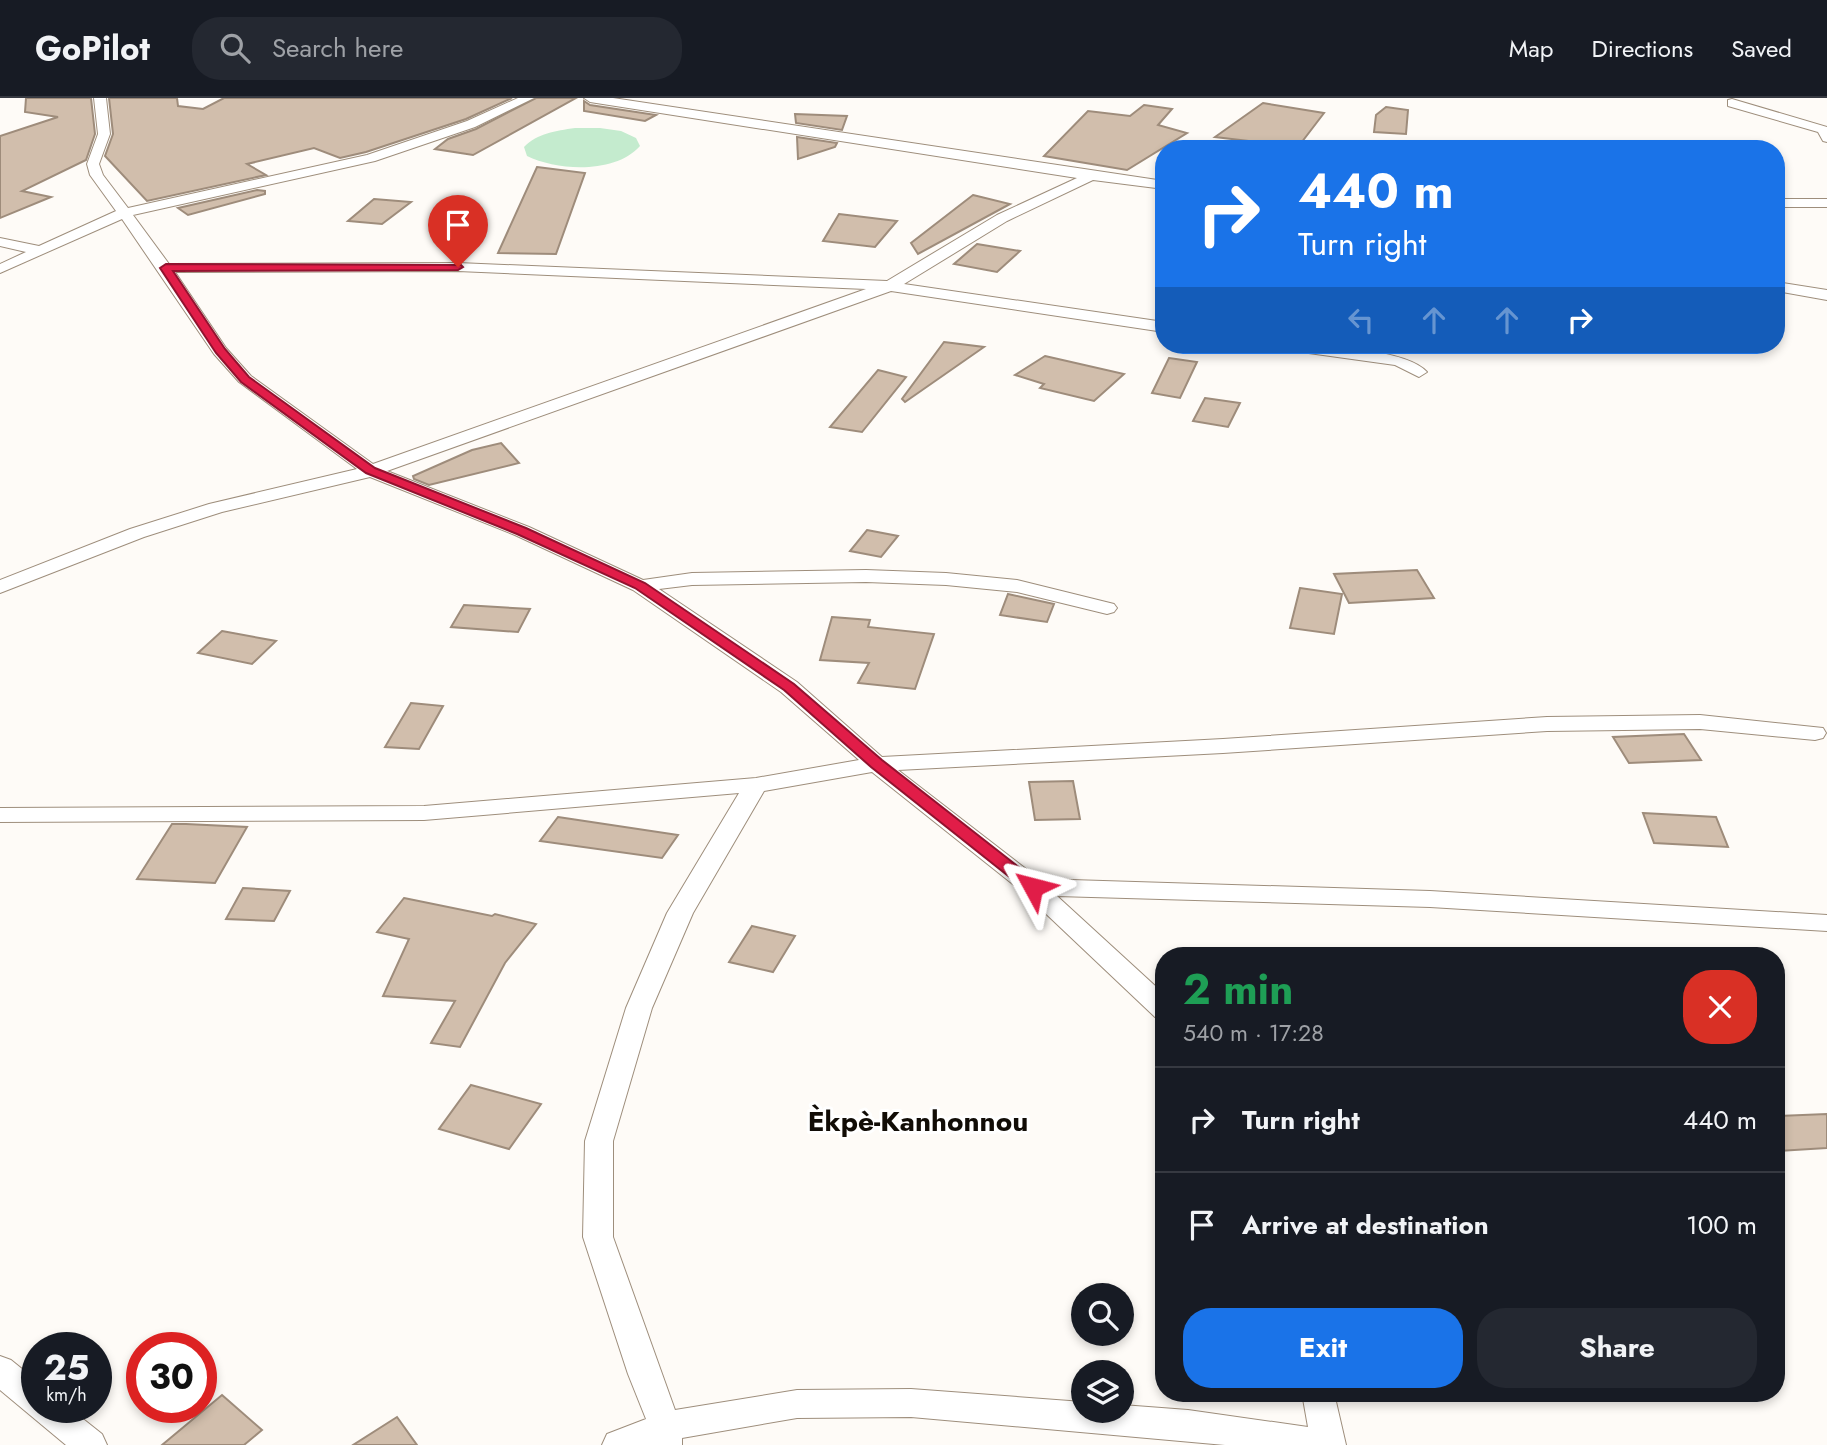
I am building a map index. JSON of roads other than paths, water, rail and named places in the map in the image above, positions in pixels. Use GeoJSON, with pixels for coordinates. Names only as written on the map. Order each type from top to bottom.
{"type":"FeatureCollection","features":[{"type":"Feature","properties":{"kind":"street"},"geometry":{"type":"LineString","coordinates":[[100,98],[104,134],[93,164],[97,175],[166,268],[220,351],[245,379],[371,471],[522,531],[640,586],[789,687],[877,764],[1033,887],[1155,1002]]}},
{"type":"Feature","properties":{"kind":"street"},"geometry":{"type":"LineString","coordinates":[[0,269],[123,213],[370,158],[471,124],[528,98]]}},
{"type":"Feature","properties":{"kind":"street"},"geometry":{"type":"LineString","coordinates":[[590,98],[1155,184]]}},
{"type":"Feature","properties":{"kind":"street"},"geometry":{"type":"LineString","coordinates":[[667,110],[691,98]]}},
{"type":"Feature","properties":{"kind":"street"},"geometry":{"type":"LineString","coordinates":[[1732,103],[1823,130],[1827,138]]}},
{"type":"Feature","properties":{"kind":"street"},"geometry":{"type":"LineString","coordinates":[[0,587],[138,533],[216,508],[371,471],[890,286],[1002,218],[1091,176]]}},
{"type":"Feature","properties":{"kind":"street"},"geometry":{"type":"LineString","coordinates":[[1785,203],[1827,203]]}},
{"type":"Feature","properties":{"kind":"street"},"geometry":{"type":"LineString","coordinates":[[0,242],[39,250]]}},
{"type":"Feature","properties":{"kind":"street"},"geometry":{"type":"LineString","coordinates":[[166,268],[458,267],[890,286],[1155,326]]}},
{"type":"Feature","properties":{"kind":"street"},"geometry":{"type":"LineString","coordinates":[[1785,288],[1827,295]]}},
{"type":"Feature","properties":{"kind":"street"},"geometry":{"type":"LineString","coordinates":[[1350,354],[1399,361],[1419,372]]}},
{"type":"Feature","properties":{"kind":"street"},"geometry":{"type":"LineString","coordinates":[[640,586],[692,579],[866,576],[946,579],[1017,586],[1107,608]]}},
{"type":"Feature","properties":{"kind":"street"},"geometry":{"type":"LineString","coordinates":[[0,816],[424,813],[756,785],[877,764],[1223,746],[1547,724],[1700,723],[1815,733]]}},
{"type":"Feature","properties":{"kind":"street"},"geometry":{"type":"LineString","coordinates":[[665,1435],[598,1237],[599,1141],[639,1008],[680,913],[756,785]]}},
{"type":"Feature","properties":{"kind":"street"},"geometry":{"type":"LineString","coordinates":[[1033,887],[1230,891],[1632,907],[1827,923]]}},
{"type":"Feature","properties":{"kind":"street"},"geometry":{"type":"LineString","coordinates":[[0,1370],[21,1388]]}},
{"type":"Feature","properties":{"kind":"street"},"geometry":{"type":"LineString","coordinates":[[619,1445],[797,1404],[911,1404],[1188,1425],[1328,1444],[1320,1402]]}},
{"type":"Feature","properties":{"kind":"street"},"geometry":{"type":"LineString","coordinates":[[63,1423],[90,1445]]}},
{"type":"Feature","properties":{"kind":"district","name":"Èkpè-Kanhonnou"},"geometry":{"type":"Point","coordinates":[918,1121]}}]}
